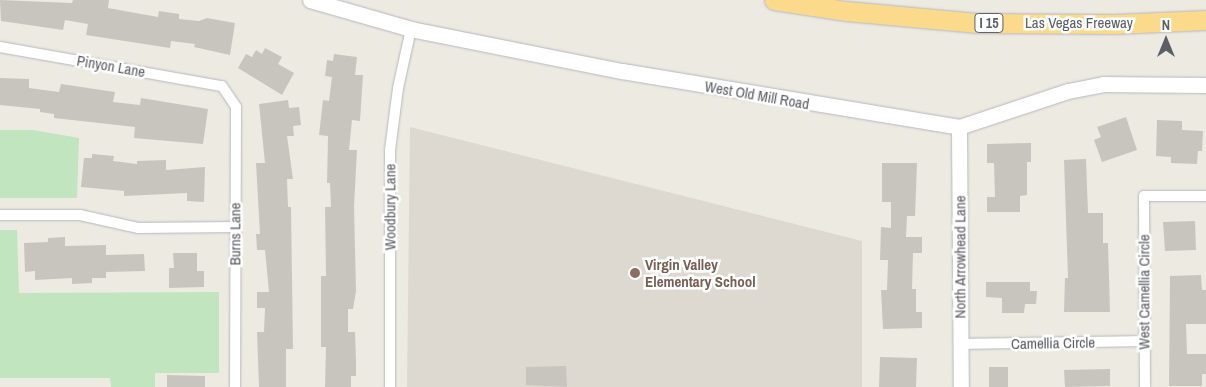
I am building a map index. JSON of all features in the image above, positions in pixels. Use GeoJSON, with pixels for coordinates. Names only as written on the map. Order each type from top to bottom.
{"type":"FeatureCollection","features":[{"type":"Feature","properties":{"kind":"highway","name":"Las Vegas Freeway"},"geometry":{"type":"LineString","coordinates":[[774,0],[846,11],[977,23],[1114,24],[1206,20]]}},
{"type":"Feature","properties":{"kind":"street","name":"West Old Mill Road"},"geometry":{"type":"LineString","coordinates":[[310,0],[411,29],[738,92],[959,128],[1068,91],[1104,84],[1206,84]]}},
{"type":"Feature","properties":{"kind":"street","name":"Woodbury Lane"},"geometry":{"type":"LineString","coordinates":[[390,387],[390,150],[398,88],[411,29]]}},
{"type":"Feature","properties":{"kind":"street","name":"Pinyon Lane"},"geometry":{"type":"LineString","coordinates":[[0,47],[222,86]]}},
{"type":"Feature","properties":{"kind":"street","name":"Burns Lane"},"geometry":{"type":"LineString","coordinates":[[222,86],[236,107],[236,387]]}},
{"type":"Feature","properties":{"kind":"street","name":"North Arrowhead Lane"},"geometry":{"type":"LineString","coordinates":[[959,128],[961,387]]}},
{"type":"Feature","properties":{"kind":"street","name":"West Camellia Circle"},"geometry":{"type":"LineString","coordinates":[[1145,387],[1144,196],[1206,196]]}},
{"type":"Feature","properties":{"kind":"street"},"geometry":{"type":"LineString","coordinates":[[0,215],[80,215],[138,228],[235,227]]}},
{"type":"Feature","properties":{"kind":"street","name":"Camellia Circle"},"geometry":{"type":"LineString","coordinates":[[961,344],[1145,341]]}},
{"type":"Feature","properties":{"kind":"shaded area","name":"Virgin Valley Elementary School"},"geometry":{"type":"Polygon","coordinates":[[[410,127],[862,241],[862,387],[407,387],[410,127]]]}},
{"type":"Feature","properties":{"kind":"green space"},"geometry":{"type":"Polygon","coordinates":[[[0,130],[33,130],[79,138],[77,198],[0,198],[0,130]]]}},
{"type":"Feature","properties":{"kind":"green space"},"geometry":{"type":"Polygon","coordinates":[[[0,230],[17,230],[19,293],[219,292],[219,373],[155,373],[155,387],[111,387],[110,378],[0,378],[0,230]]]}},
{"type":"Feature","properties":{"kind":"building"},"geometry":{"type":"Polygon","coordinates":[[[0,0],[72,3],[73,0],[109,0],[108,8],[158,17],[159,11],[179,14],[179,19],[199,21],[207,18],[235,23],[230,55],[194,47],[195,44],[171,41],[170,48],[86,35],[88,24],[65,20],[63,30],[1,21],[0,0]]]}},
{"type":"Feature","properties":{"kind":"building"},"geometry":{"type":"Polygon","coordinates":[[[265,48],[282,57],[278,64],[294,73],[282,95],[238,68],[246,54],[252,57],[256,50],[262,54],[265,48]]]}},
{"type":"Feature","properties":{"kind":"building"},"geometry":{"type":"Polygon","coordinates":[[[334,54],[357,57],[355,75],[363,75],[360,121],[352,120],[349,150],[357,150],[354,206],[356,291],[353,309],[348,309],[348,332],[355,332],[356,376],[351,376],[351,387],[325,387],[326,347],[321,347],[321,276],[326,276],[325,207],[331,207],[330,183],[327,183],[328,136],[319,135],[323,100],[329,101],[332,77],[325,76],[327,60],[333,61],[334,54]]]}},
{"type":"Feature","properties":{"kind":"building"},"geometry":{"type":"Polygon","coordinates":[[[0,78],[29,79],[29,88],[59,92],[61,84],[115,92],[113,102],[140,105],[141,98],[208,109],[203,144],[134,138],[135,127],[54,118],[54,114],[40,112],[40,109],[0,105],[0,78]]]}},
{"type":"Feature","properties":{"kind":"building"},"geometry":{"type":"Polygon","coordinates":[[[288,100],[289,108],[299,107],[301,125],[293,126],[294,136],[287,136],[293,179],[287,179],[288,207],[291,207],[293,349],[286,349],[286,387],[259,387],[257,332],[264,332],[265,308],[257,308],[257,292],[269,292],[265,250],[257,250],[256,234],[260,234],[256,163],[265,163],[259,104],[288,100]]]}},
{"type":"Feature","properties":{"kind":"building"},"geometry":{"type":"Polygon","coordinates":[[[1126,117],[1137,150],[1102,162],[1094,140],[1101,137],[1097,127],[1126,117]]]}},
{"type":"Feature","properties":{"kind":"building"},"geometry":{"type":"Polygon","coordinates":[[[1157,120],[1182,121],[1182,130],[1203,131],[1202,151],[1198,151],[1197,164],[1171,163],[1171,157],[1156,156],[1157,120]]]}},
{"type":"Feature","properties":{"kind":"building"},"geometry":{"type":"Polygon","coordinates":[[[1031,143],[1031,162],[1027,162],[1027,195],[1020,196],[1020,212],[987,212],[987,197],[995,197],[994,163],[987,163],[987,144],[1031,143]]]}},
{"type":"Feature","properties":{"kind":"building"},"geometry":{"type":"Polygon","coordinates":[[[92,154],[114,156],[113,161],[137,164],[137,161],[166,160],[166,170],[205,167],[204,202],[187,201],[187,193],[124,196],[124,191],[81,187],[84,158],[92,158],[92,154]]]}},
{"type":"Feature","properties":{"kind":"building"},"geometry":{"type":"Polygon","coordinates":[[[1086,159],[1088,213],[1103,213],[1103,243],[1108,243],[1110,312],[1064,312],[1065,278],[1068,278],[1064,160],[1086,159]]]}},
{"type":"Feature","properties":{"kind":"building"},"geometry":{"type":"Polygon","coordinates":[[[882,163],[917,163],[915,216],[907,216],[906,237],[922,237],[922,253],[913,253],[912,289],[916,289],[916,312],[922,312],[922,328],[883,329],[881,290],[887,290],[888,260],[880,260],[881,227],[891,228],[891,202],[882,202],[882,163]]]}},
{"type":"Feature","properties":{"kind":"building"},"geometry":{"type":"Polygon","coordinates":[[[1195,221],[1196,250],[1165,251],[1163,222],[1195,221]]]}},
{"type":"Feature","properties":{"kind":"building"},"geometry":{"type":"Polygon","coordinates":[[[65,237],[65,246],[106,245],[106,255],[144,254],[145,271],[106,272],[106,278],[92,278],[92,283],[72,284],[72,278],[35,280],[35,271],[25,272],[24,243],[48,242],[48,238],[65,237]]]}},
{"type":"Feature","properties":{"kind":"building"},"geometry":{"type":"Polygon","coordinates":[[[173,253],[197,253],[197,271],[204,271],[204,287],[169,288],[169,268],[174,268],[173,253]]]}},
{"type":"Feature","properties":{"kind":"building"},"geometry":{"type":"Polygon","coordinates":[[[1201,275],[1202,290],[1206,290],[1206,324],[1186,324],[1187,354],[1206,354],[1206,374],[1202,374],[1202,386],[1169,386],[1170,276],[1201,275]]]}},
{"type":"Feature","properties":{"kind":"building"},"geometry":{"type":"Polygon","coordinates":[[[986,282],[1030,282],[1030,291],[1037,291],[1036,304],[1025,304],[1024,313],[1002,313],[1002,298],[986,297],[986,282]]]}},
{"type":"Feature","properties":{"kind":"building"},"geometry":{"type":"Polygon","coordinates":[[[880,357],[917,358],[916,387],[879,387],[880,357]]]}},
{"type":"Feature","properties":{"kind":"building"},"geometry":{"type":"Polygon","coordinates":[[[566,366],[567,387],[526,385],[526,367],[566,366]]]}},
{"type":"Feature","properties":{"kind":"building"},"geometry":{"type":"Polygon","coordinates":[[[989,367],[1008,367],[1008,387],[989,387],[989,367]]]}},
{"type":"Feature","properties":{"kind":"building"},"geometry":{"type":"Polygon","coordinates":[[[1110,369],[1110,386],[1065,387],[1064,370],[1110,369]]]}},
{"type":"Feature","properties":{"kind":"building"},"geometry":{"type":"Polygon","coordinates":[[[167,375],[205,376],[205,387],[167,387],[167,375]]]}},
{"type":"Feature","properties":{"kind":"place","name":"Virgin Valley Elementary School"},"geometry":{"type":"Point","coordinates":[635,273]}}]}
